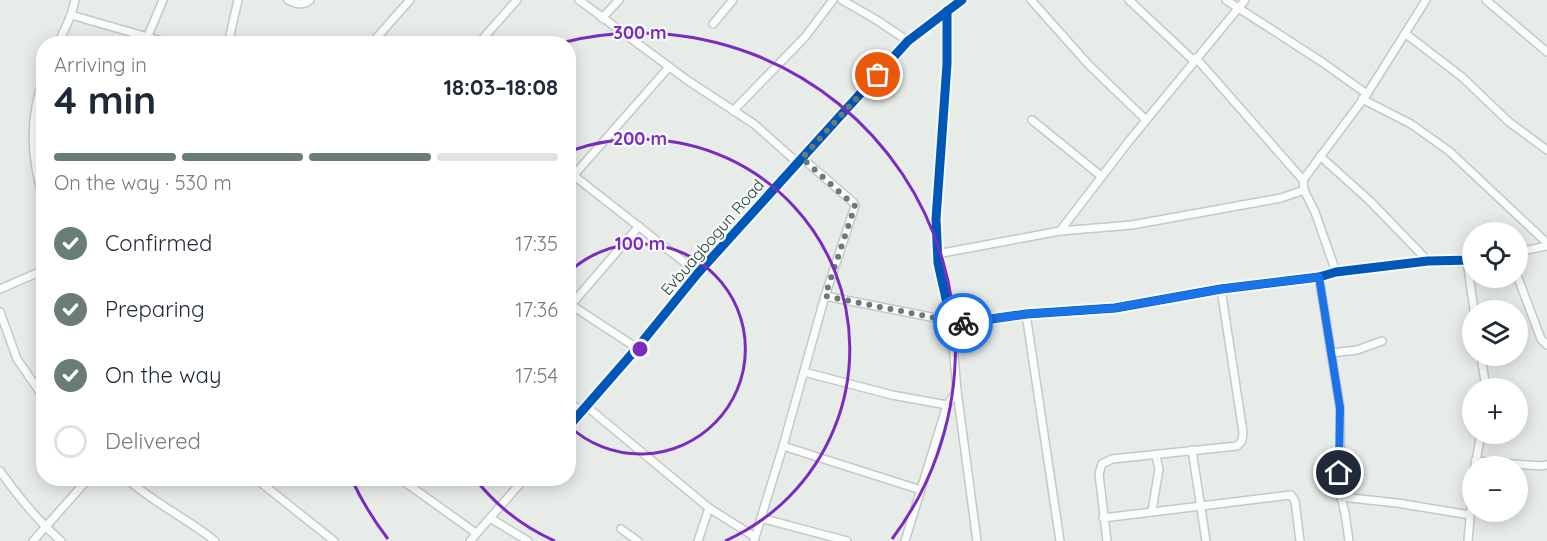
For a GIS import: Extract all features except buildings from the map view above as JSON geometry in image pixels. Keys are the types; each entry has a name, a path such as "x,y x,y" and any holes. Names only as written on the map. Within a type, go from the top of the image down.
{"street":[{"path":"62,36 75,0"},
{"path":"148,36 163,0"},
{"path":"230,36 238,0"},
{"path":"288,0 298,4 310,0"},
{"path":"378,36 410,0"},
{"path":"485,36 517,0"},
{"path":"576,406 584,409 709,508 754,539 825,296 855,206 754,124 669,67 579,0"},
{"path":"602,18 619,0"},
{"path":"713,24 733,0"},
{"path":"734,111 805,37 833,0"},
{"name":"Evbuagbogun Road","path":"576,418 638,348 698,273 908,41 962,0"},
{"path":"1031,0 1088,64 1146,120"},
{"path":"1129,0 1195,60 1303,180 1304,190 1315,212 1336,272"},
{"path":"1226,0 1322,62 1364,97 1411,124 1449,151 1547,244"},
{"path":"1060,231 1101,176 1245,0"},
{"path":"1303,180 1364,97 1426,0"},
{"path":"1486,0 1547,52"},
{"path":"845,1 908,41"},
{"path":"947,11 947,64 936,219 937,254 951,321 957,391 977,541"},
{"path":"71,15 140,36"},
{"path":"1406,34 1461,77 1509,122 1547,150"},
{"path":"576,168 669,67"},
{"path":"36,106 33,117 36,172"},
{"path":"1032,120 1101,176"},
{"path":"1320,156 1370,201 1428,261"},
{"path":"576,177 698,273"},
{"path":"937,254 1060,231 1132,225 1281,198 1304,190"},
{"path":"576,297 639,226"},
{"path":"1528,249 1547,244"},
{"path":"825,296 951,321 956,324 1026,314 1115,308 1221,289 1319,277 1336,272 1428,261 1462,260"},
{"path":"0,289 36,273"},
{"path":"1319,277 1340,408 1341,497 1349,541"},
{"path":"1522,288 1541,339 1547,345"},
{"path":"1099,541 1107,539 1099,474 1102,464 1112,459 1237,446 1242,441 1243,432 1237,387 1221,289"},
{"path":"576,308 638,348"},
{"path":"0,312 17,359 36,386"},
{"path":"1026,314 1060,541"},
{"path":"1331,353 1358,350 1382,341"},
{"path":"804,372 892,395 947,405"},
{"path":"905,541 947,405 957,391"},
{"path":"783,446 921,490"},
{"path":"1192,450 1206,541"},
{"path":"1152,512 1159,469 1156,456"},
{"path":"1528,466 1547,465"},
{"path":"0,471 22,503 45,528 61,541"},
{"path":"33,541 82,486"},
{"path":"136,486 156,503 199,528 215,541"},
{"path":"265,486 334,541"},
{"path":"410,486 476,533"},
{"path":"470,541 518,486"},
{"path":"1103,518 1291,495 1295,501 1300,541"},
{"path":"1341,497 1397,503 1462,515"},
{"path":"698,541 709,508"},
{"path":"490,518 528,541"},
{"path":"761,518 847,541"},
{"path":"1468,541 1470,522"},
{"path":"621,529 638,541"}],"cycle path":[{"path":"576,418 698,273 908,41 962,0"},
{"path":"947,11 947,64 936,219 938,263 951,321 956,324 1026,314 1115,308 1221,289 1319,277 1336,272 1428,261 1462,260"}],"way so far":[{"path":"878,75 802,158 855,206 825,296 951,321 956,324 963,323"}],"route":[{"path":"963,323 1026,314 1115,308 1221,289 1319,277 1340,408 1339,473"}]}
